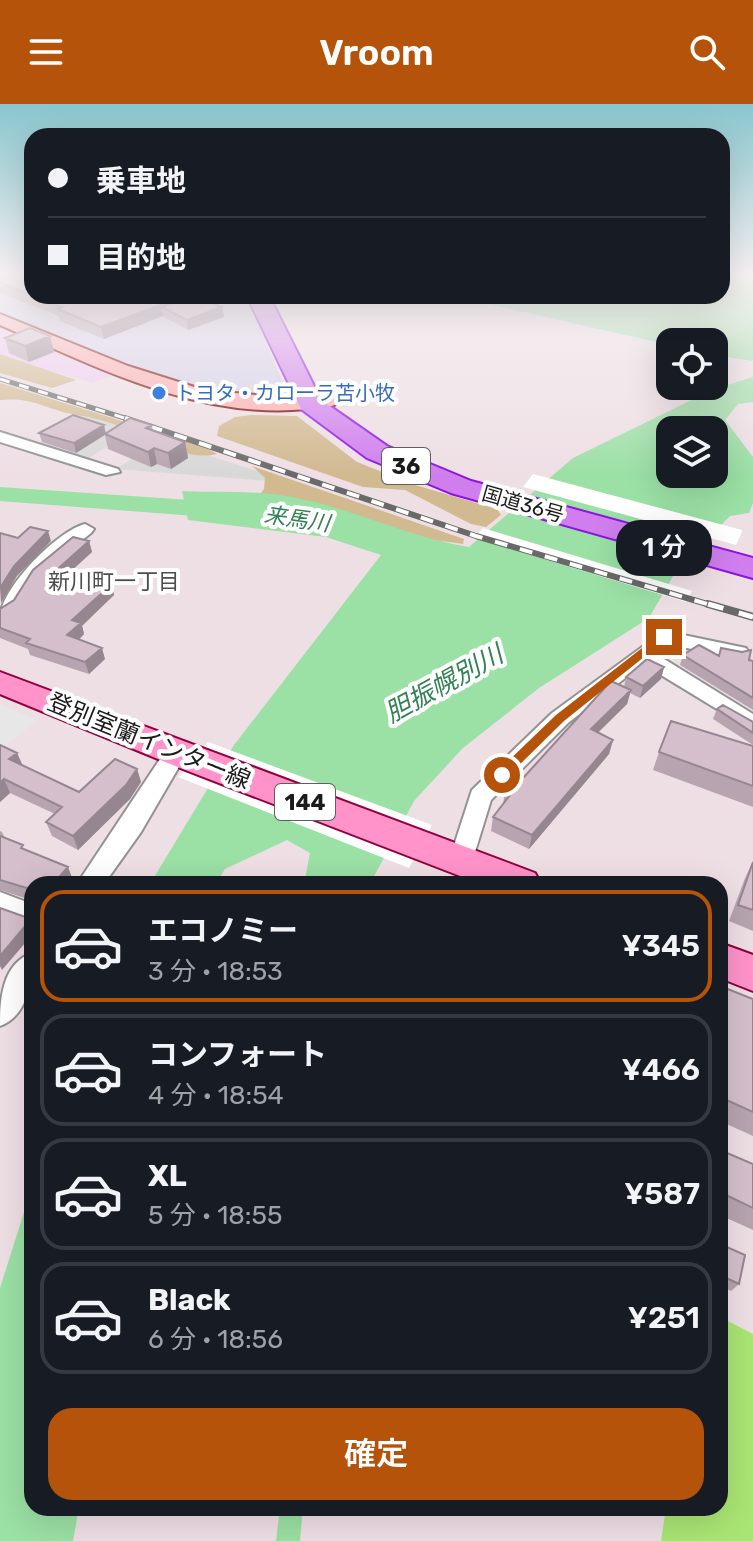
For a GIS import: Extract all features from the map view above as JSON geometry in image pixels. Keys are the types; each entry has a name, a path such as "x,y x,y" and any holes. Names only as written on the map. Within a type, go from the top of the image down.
{"highway":[{"name":"36","path":"286,341 320,402"},
{"name":"国道36号","path":"320,402 354,438 402,465 745,541"},
{"name":"国道36号","path":"521,493 711,557 753,568"}],"main road":[{"path":"55,341 192,396 245,404 320,402"},
{"name":"登別室蘭インター線","path":"0,682 181,755 501,876"},
{"path":"728,963 753,973"}],"street":[{"path":"0,437 112,472"},
{"path":"0,612 10,605 27,576 85,529"},
{"path":"461,861 480,796 560,718 664,637 739,653"},
{"path":"642,654 753,724"},
{"path":"96,876 181,755"},
{"path":"0,902 24,912"},
{"path":"0,1013 24,977"}],"shaded area":[{"path":"0,341 33,341 114,375 93,383 0,357"},
{"path":"71,341 265,341 287,392 273,398 181,386"},
{"path":"0,354 76,380 52,388 0,373"},
{"path":"0,383 203,446 217,454 204,456 176,451 105,421 27,401 0,400"},
{"path":"297,416 357,462 415,485 497,509 501,515 486,527 471,524 405,490 363,487 217,436 219,426 235,417"},
{"path":"80,417 134,430 84,461 36,445"},
{"path":"162,440 269,475 268,481 116,469"},
{"path":"252,466 464,539 463,544 405,536 342,510 316,512 258,497 264,489 265,478"},
{"path":"0,704 37,720 0,751"},
{"path":"728,1321 753,1334 753,1541 661,1541 665,1516 728,1516"}],"water":[{"path":"728,341 753,341 753,361 728,357"},
{"path":"753,377 753,402 738,404 728,416 659,416 692,400 728,400 728,385"},
{"name":"胆振幌別川","path":"656,417 656,488 728,488 728,424 753,457 753,503 749,513 730,516 676,571 649,618 539,688 463,748 414,801 374,876 306,876 310,853 287,840 225,869 221,876 155,876 234,745 381,555 326,537 188,520 182,491 286,496 469,547 573,458"},
{"path":"24,1212 24,1516 78,1516 73,1541 0,1541 0,1288"},
{"path":"279,1516 302,1516 300,1541 276,1541"}],"pier":[{"path":"533,474 742,532 736,545 523,487"},
{"path":"483,528 692,591 686,602 474,538"},
{"path":"208,742 432,825 409,868 178,777"}],"building":[{"path":"13,341 37,341 25,346"},
{"path":"73,415 104,425 74,443 39,433"},
{"path":"130,418 152,425 146,428 185,442 168,453 154,448 148,452 105,434"},
{"path":"30,527 48,531 14,566 0,588 0,533 18,538"},
{"path":"73,537 89,541 52,574 86,585 93,578 112,584 72,620 81,623 67,635 102,648 85,662 26,643 30,639 0,628 0,609 14,600 33,570"},
{"path":"699,645 719,656 721,648 742,652 751,650 749,660 753,661 753,698 683,655"},
{"path":"647,659 664,667 643,686 626,677"},
{"path":"611,681 631,690 591,729 613,740 532,835 493,817 510,795 505,792 519,775 524,777"},
{"path":"723,705 753,722 753,733 717,709"},
{"path":"671,721 753,746 753,786 659,752"},
{"path":"0,745 17,753 9,759 79,792 115,759 137,769 126,785 73,836 46,822 62,807 4,779 0,783"},
{"path":"0,836 68,867 60,876 24,876 24,887 0,880"},
{"path":"753,862 753,910 738,905"},
{"path":"0,908 24,917 24,927 0,956"},
{"path":"728,989 753,999 753,1112 728,1101"},
{"path":"728,1153 753,1164 753,1208 728,1196"},
{"path":"728,1248 745,1255 739,1284 728,1279"}],"waterway":[{"name":"来馬川","path":"0,494 234,511"}],"railway":[{"path":"0,379 130,420"},
{"path":"125,418 130,420"},
{"path":"130,420 476,536 714,606"},
{"path":"708,604 753,617"}],"place":[{"name":"トヨタ・カローラ苫小牧","path":"159,393"}],"district":[{"name":"新川町一丁目","path":"114,581"}],"route":[{"path":"502,775 560,718 664,637"}]}
